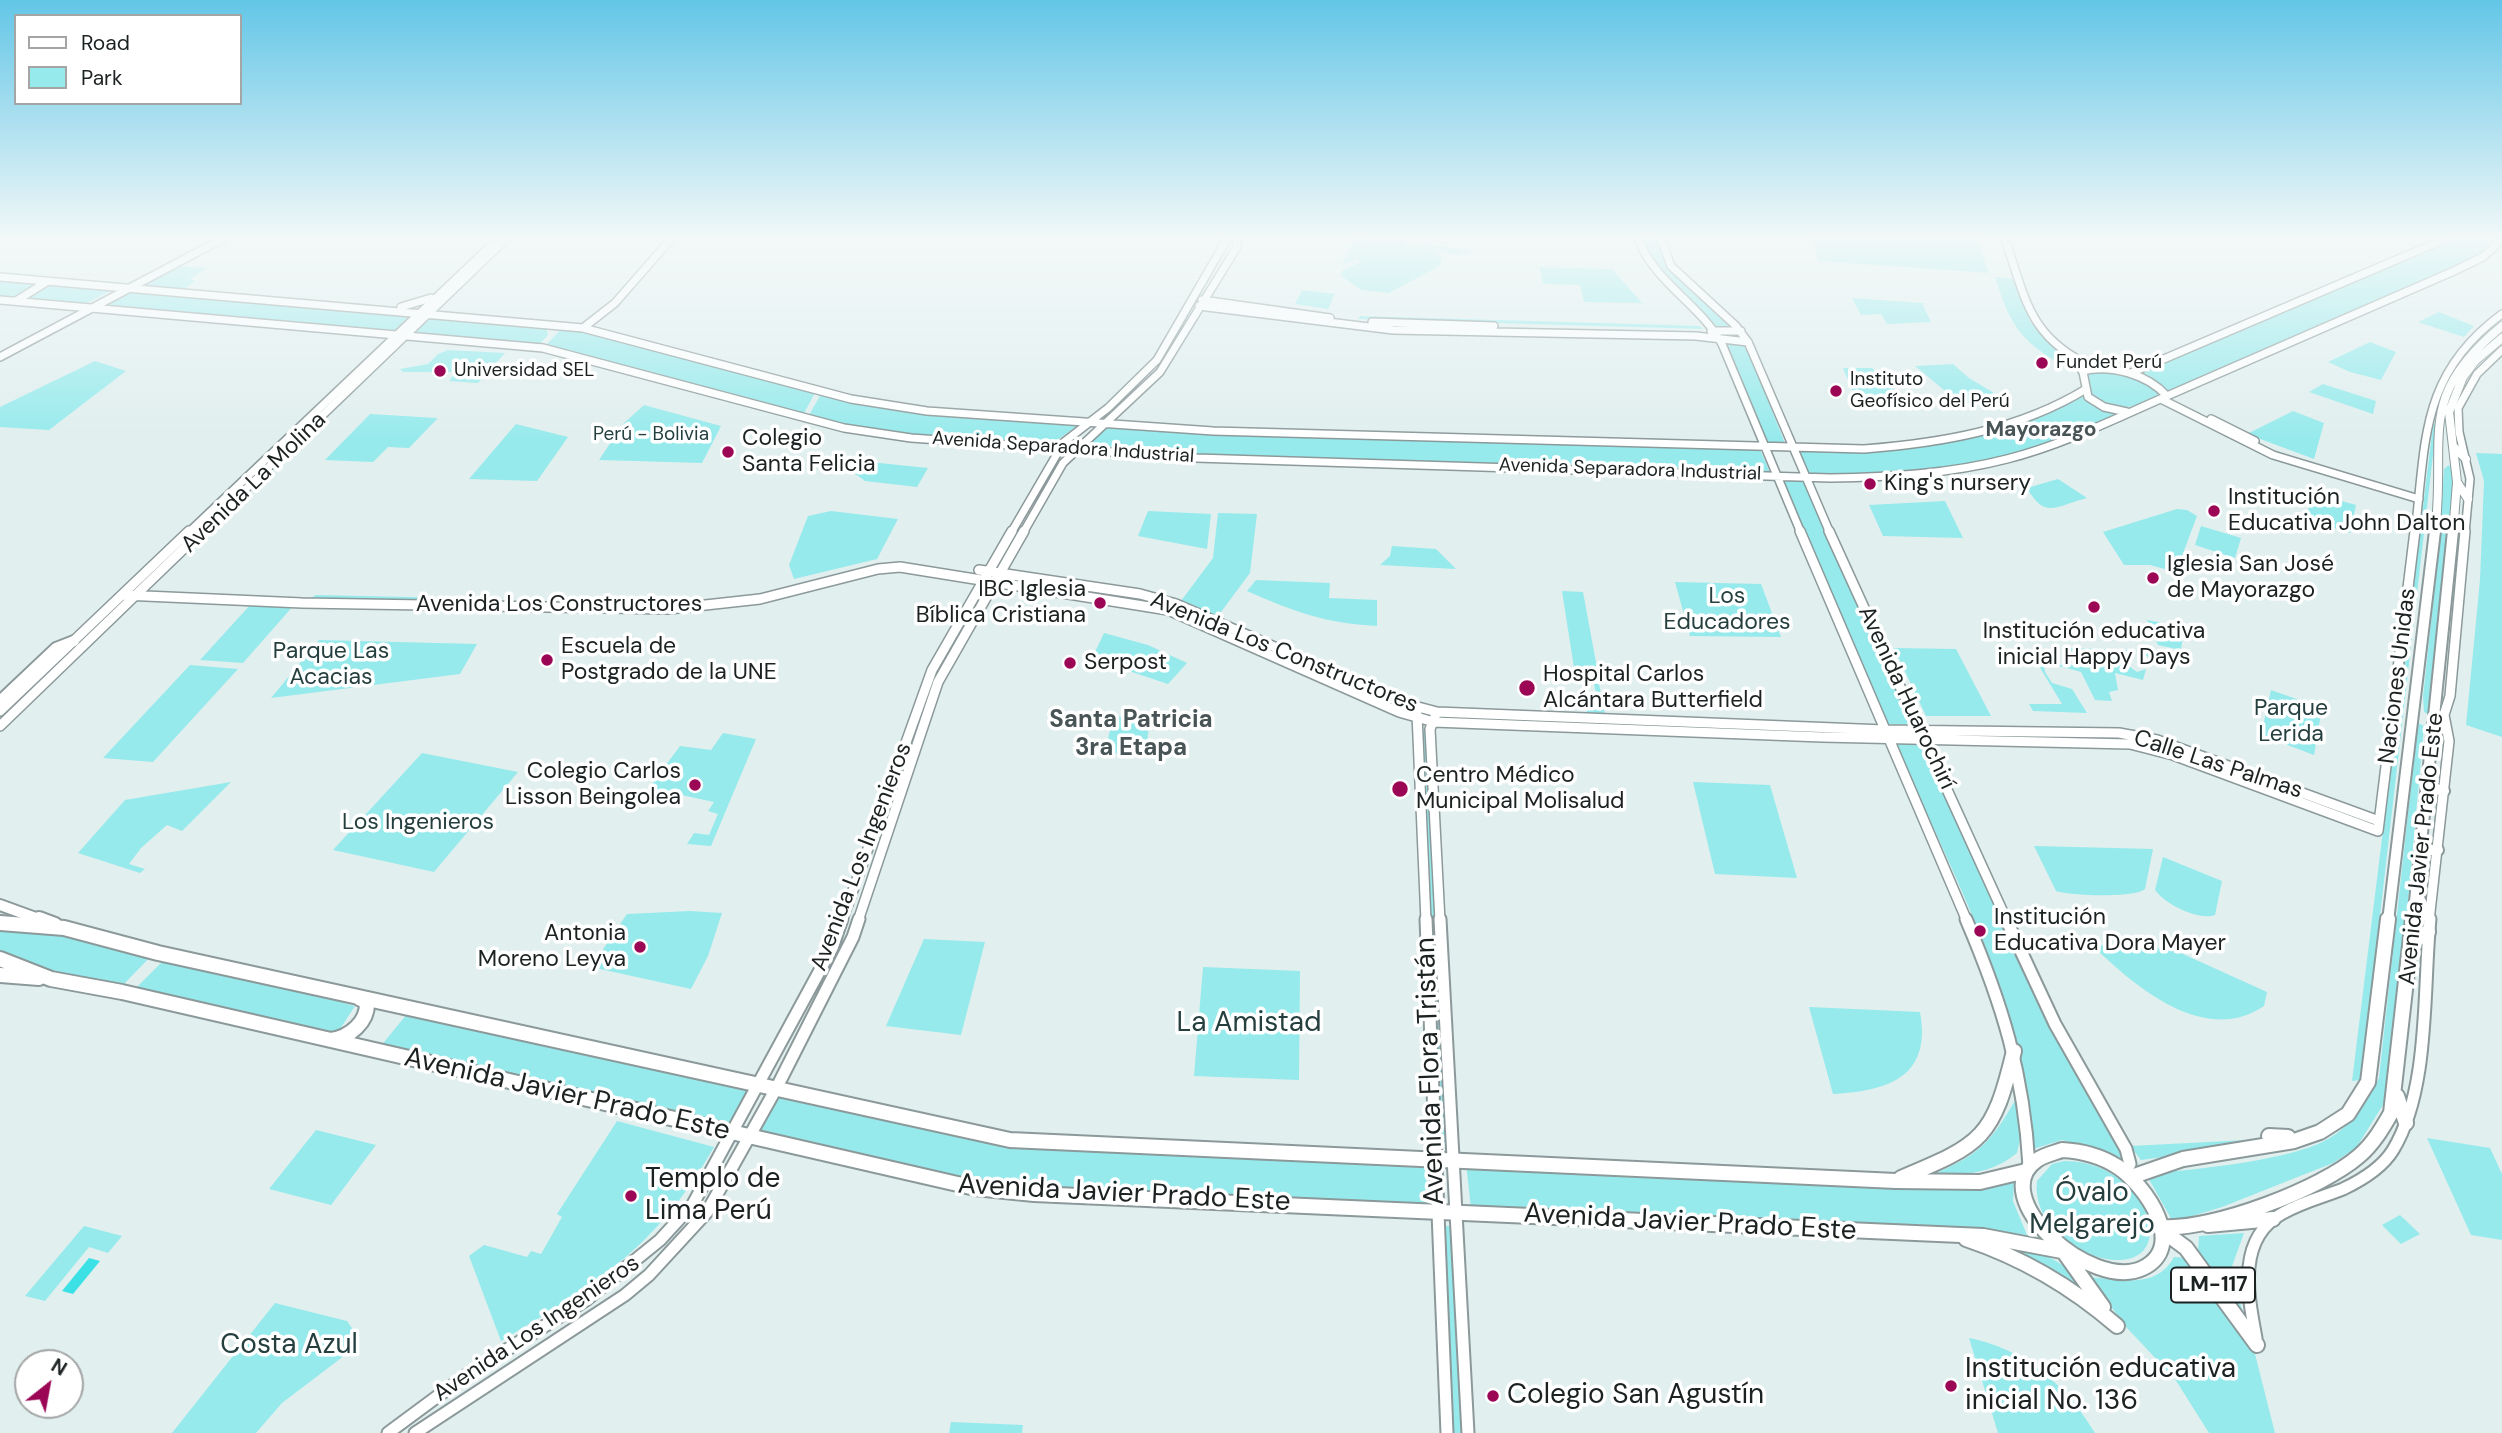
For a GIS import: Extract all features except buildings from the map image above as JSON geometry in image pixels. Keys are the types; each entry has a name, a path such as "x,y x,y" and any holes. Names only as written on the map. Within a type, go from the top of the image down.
{"main road":[{"name":"Avenida Separadora Industrial","path":"72,306 398,333 555,350 877,434 1045,447 1058,453 1075,450 1196,458 1804,476 1888,476 1990,463 2034,451 2165,397"},
{"path":"0,354 98,306"},
{"name":"Avenida Separadora Industrial","path":"349,306 583,328 869,402 927,411 1130,426 1791,449 1891,447 1954,438 2027,417 2086,389"},
{"path":"375,308 393,306"},
{"name":"Avenida La Molina","path":"0,726 172,561 427,306"},
{"name":"Avenida La Molina","path":"74,641 382,353 438,306"},
{"path":"449,306 469,317"},
{"path":"583,328 613,306"},
{"name":"Avenida Los Ingenieros","path":"388,1433 489,1362 607,1287 641,1260 693,1204 761,1083 836,940 927,681 984,573 1066,439 1108,408 1157,360 1189,306"},
{"name":"Avenida Los Ingenieros","path":"415,1433 603,1310 649,1275 707,1212 751,1136 853,937 938,682 1063,463 1160,372 1201,306"},
{"path":"1223,306 1392,330 1696,336 1741,331"},
{"path":"1227,306 1354,321 1717,334 1748,342"},
{"name":"Avenida Huarochirí","path":"1688,306 1717,334 1723,347 1756,432 1777,475 1993,982 2014,1051 2026,1111 2028,1169"},
{"name":"Avenida Huarochirí","path":"1714,306 1741,331 1748,342 1791,449 2036,987 2126,1149 2130,1164 2128,1174"},
{"path":"2028,306 2032,318 2052,341 2078,359 2101,369 2150,380 2165,397 2374,306"},
{"path":"2124,373 2169,358 2290,306"},
{"path":"0,354 85,307"},
{"name":"Naciones Unidas","path":"2378,826 2430,412 2440,381 2468,341 2502,314"},
{"name":"Avenida Javier Prado Este","path":"2128,1174 2155,1166 2308,1138 2346,1116 2368,1082 2440,491 2438,421 2447,387 2464,359 2502,326"},
{"path":"369,331 379,336 382,353"},
{"path":"1696,336 1715,341 1723,347"},
{"name":"Avenida Javier Prado Este","path":"2163,1229 2202,1224 2278,1198 2350,1165 2368,1151 2383,1132 2396,1092 2454,530 2457,482 2449,412 2456,390 2475,361 2502,338"},
{"path":"2202,1224 2225,1225 2273,1219 2347,1188 2381,1167 2395,1148 2406,1123 2416,1068 2449,741 2444,715 2450,696 2470,479 2459,432 2458,408 2477,374 2502,349"},
{"path":"2078,359 2088,397 2097,404 2129,412"},
{"path":"2082,371 2101,369"},
{"path":"1108,408 1117,411 1122,421 1130,426"},
{"path":"1738,446 1752,440 1756,432"},
{"path":"2453,446 2466,459"},
{"path":"2438,451 2456,464"},
{"path":"2457,482 2468,499"},
{"path":"2454,530 2463,547"},
{"path":"160,561 164,564 172,561"},
{"name":"Avenida Los Constructores","path":"122,595 669,609 760,599 890,567 984,573 1168,610 1417,713 1435,717 1886,734"},
{"path":"133,586 145,587"},
{"path":"1,707 57,648 74,641"},
{"path":"1,707 15,704 16,710"},
{"name":"Avenida Flora Tristán","path":"1417,713 1447,1433"},
{"name":"Avenida Flora Tristán","path":"1435,717 1430,729 1468,1433"},
{"name":"Calle Las Palmas","path":"1886,734 2111,742 2146,746 2378,826"},
{"path":"2429,787 2444,791"},
{"path":"2423,850 2438,850"},
{"path":"2418,897 2430,918"},
{"path":"0,905 12,907 64,928"},
{"name":"Avenida Javier Prado Este","path":"0,923 64,928 158,953 761,1083 970,1133 1010,1140 1895,1181 1980,1181 2028,1169"},
{"path":"2412,942 2428,932"},
{"name":"Avenida Javier Prado Este","path":"0,959 51,979 122,992 321,1040 734,1132 942,1183 997,1191 1997,1237 2063,1252"},
{"path":"0,975 51,979"},
{"path":"321,1040 338,1040 345,1036 367,1013 367,1002 348,994"},
{"path":"1895,1181 1967,1148 1986,1129 1999,1109 2014,1051"},
{"path":"2396,1092 2406,1123"},
{"path":"2269,1136 2308,1138"},
{"name":"LM-117","path":"1934,1235 1963,1238 2038,1267 2073,1290 2117,1326 2063,1252 2043,1232 2029,1212 2024,1197 2028,1169 2037,1158 2062,1150 2093,1155 2128,1174 2151,1199 2163,1229 2186,1248 2257,1345"},
{"path":"2257,1345 2247,1290 2248,1266 2262,1233 2273,1219"},
{"name":"LM-117","path":"2063,1252 2100,1269 2134,1271 2157,1257 2163,1229"}],"street":[{"path":"2165,397 2273,455 2419,496"}],"green space":[{"path":"323,306 416,313 397,332 104,307"},
{"path":"1307,306 1329,306 1328,309"},
{"path":"1693,306 1711,306 1744,340 1786,446 1764,442 1719,329"},
{"path":"1856,306 1923,306 1931,322 1887,324 1881,314 1861,315"},
{"path":"2006,306 2025,306 2030,321 2042,335 2077,364 2067,368 2039,350 2020,332"},
{"path":"2294,306 2367,306 2168,392 2154,380 2135,374"},
{"path":"2439,312 2474,326 2464,337 2418,322"},
{"path":"434,315 546,326 548,335 538,346 415,333"},
{"path":"1360,316 1700,326 1703,329 1358,319"},
{"path":"562,328 594,333 816,391 803,415 548,346"},
{"path":"2370,342 2396,352 2381,380 2350,372 2328,362"},
{"path":"448,350 505,353 478,383 449,381 456,372 403,372 400,369 428,364 438,354"},
{"path":"95,361 126,371 49,430 0,427 0,407"},
{"path":"1953,364 1969,378 1994,393 1962,405 1915,366"},
{"path":"1843,368 1872,368 1897,392 1856,399"},
{"path":"2095,370 2147,381 2161,395 2126,407 2109,406 2092,396 2085,372"},
{"path":"2323,384 2376,401 2373,414 2309,392"},
{"path":"822,392 898,410 1080,424 1050,445 889,433 808,417"},
{"path":"2080,395 2102,409 2121,413 2072,435 2021,453 1969,465 1916,471 1808,474 1798,451 1834,452 1952,441"},
{"name":"Perú - Bolivia","path":"644,405 721,426 702,463 599,460 623,424"},
{"path":"2293,411 2324,423 2314,459 2247,434"},
{"path":"370,414 437,419 409,448 388,447 373,462 325,460"},
{"path":"2437,420 2365,1046 2360,1080 2352,1081 2433,426"},
{"path":"516,424 568,437 537,481 469,479"},
{"path":"1107,428 1759,448 1770,472 1228,456 1082,447"},
{"path":"2476,453 2502,454 2502,737 2466,725 2480,580 2484,481"},
{"path":"860,461 928,468 917,487 865,481 854,473"},
{"path":"2449,465 2454,472 2430,715 2424,712 2423,697 2439,549 2444,469"},
{"path":"1782,478 1803,478 1915,725 1887,724"},
{"path":"2058,479 2087,498 2059,507 2046,507 2033,498 2027,488"},
{"path":"2312,493 2356,505 2350,533 2306,519"},
{"path":"1945,501 1963,538 1883,536 1869,505"},
{"path":"2177,509 2187,510 2197,516 2176,572 2150,565 2124,565 2103,532"},
{"path":"831,511 898,519 877,559 794,579 789,565 808,516"},
{"path":"1148,511 1211,514 1207,549 1138,536"},
{"path":"1218,513 1257,514 1250,573 1218,616 1181,601 1213,558"},
{"path":"2201,526 2241,538 2235,558 2195,545"},
{"path":"1392,546 1436,549 1456,569 1380,565 1390,556"},
{"path":"1256,580 1330,583 1329,598 1377,600 1377,626 1325,619 1280,605 1247,591"},
{"name":"Los Educadores","path":"1675,582 1761,584 1781,637 1690,636"},
{"path":"1562,591 1583,592 1598,673 1590,673 1589,668 1574,668"},
{"path":"316,595 499,599 502,601 311,598"},
{"path":"252,603 294,605 243,663 200,660"},
{"path":"2147,620 2184,627 2181,650 2158,645"},
{"path":"1104,633 1148,645 1187,663 1168,684 1123,669 1087,669"},
{"name":"Parque Las Acacias","path":"319,640 477,644 460,674 271,698"},
{"path":"1894,648 1956,649 1991,716 1926,716"},
{"path":"2067,648 2135,650 2111,653 2137,672 2146,669 2143,680 2115,673 2118,690 2109,692 2112,701 2095,700 2081,672 2056,665 2076,665"},
{"path":"2139,650 2154,651 2144,668 2148,657"},
{"path":"2033,656 2040,656 2044,661 2045,672 2052,683 2072,689 2087,713 2033,711 2029,704 2062,704"},
{"path":"190,665 238,669 153,762 103,758"},
{"path":"1594,684 1599,684 1605,715 1587,714 1585,703 1570,702 1569,696 1597,697"},
{"name":"Parque Lerida","path":"2271,690 2322,708 2314,755 2261,735"},
{"path":"1113,716 1149,728 1145,755 1105,753"},
{"path":"2418,723 2424,726 2400,990 2383,1105 2356,1148 2333,1163 2222,1207 2173,1222 2146,1174 2256,1161 2318,1144 2347,1125 2368,1098 2379,1078"},
{"path":"1420,729 1429,730 1452,1143 1442,1142"},
{"path":"723,733 756,739 711,846 687,844 694,833 709,835 718,814 708,811 714,802 649,788 680,746 711,750"},
{"path":"1895,742 1921,744 2057,1032 2120,1148 2123,1159 2062,1140 2033,1149 2027,1095 2001,991 1962,891"},
{"name":"Los Ingenieros","path":"422,753 518,772 434,872 333,850"},
{"path":"231,782 182,831 167,825 141,848 129,864 145,869 140,873 78,853 125,800"},
{"path":"1693,782 1770,785 1797,878 1715,874"},
{"path":"2034,846 2153,849 2145,889 2129,894 2102,895 2056,891"},
{"path":"2163,857 2222,881 2215,915 2200,916 2174,906 2155,890"},
{"path":"690,911 722,913 708,956 691,989 591,967 627,914"},
{"path":"0,927 64,932 152,955 122,986 44,971 0,954"},
{"path":"924,939 985,942 961,1035 886,1026"},
{"path":"2092,945 2172,949 2267,992 2264,1006 2241,1017 2218,1019 2194,1015 2149,993"},
{"path":"163,961 340,998 344,1003 355,1006 338,1032 325,1030 315,1033 136,988"},
{"name":"La Amistad","path":"1203,967 1300,971 1299,1080 1194,1076"},
{"path":"1809,1007 1920,1012 1922,1034 1919,1052 1912,1066 1888,1084 1833,1094"},
{"path":"407,1014 753,1090 733,1126 380,1047"},
{"path":"779,1096 946,1133 1425,1162 1428,1203 1038,1188 951,1179 759,1134"},
{"path":"2017,1097 2021,1135 2017,1153 1998,1165 1979,1172 1936,1173 1964,1159 1984,1144 2001,1124"},
{"path":"617,1121 714,1147 670,1212 622,1260 596,1281 501,1341 469,1256 484,1245 527,1257 531,1251 541,1254 562,1217 557,1214"},
{"path":"316,1130 376,1145 331,1205 269,1189"},
{"path":"2427,1138 2490,1148 2502,1174 2502,1240 2471,1235"},
{"path":"2248,1140 2252,1145 2141,1160 2130,1146"},
{"name":"Óvalo Melgarejo","path":"2064,1161 2103,1169 2128,1186 2141,1202 2148,1219 2150,1228 2146,1247 2132,1258 2113,1260 2092,1255 2070,1243 2052,1227 2040,1205 2037,1181 2052,1164"},
{"path":"1466,1164 1983,1189 2014,1181 2013,1201 2027,1235 1975,1229 1471,1208"},
{"path":"2400,1215 2420,1234 2401,1244 2382,1225"},
{"path":"84,1226 122,1236 108,1253 89,1247 45,1301 25,1296"},
{"path":"1442,1226 1451,1226 1462,1433 1454,1433"},
{"path":"2244,1233 2230,1272 2244,1315 2198,1253 2199,1236"},
{"path":"1999,1245 2035,1252 2056,1261 2074,1276 2081,1287"},
{"path":"2174,1257 2189,1258 2255,1354 2275,1433 2209,1433 2175,1379 2127,1328 2089,1277 2125,1280 2148,1278 2158,1274"},
{"name":"Costa Azul","path":"275,1303 347,1321 354,1331 357,1346 282,1403 256,1433 172,1433"},
{"path":"1969,1338 2008,1351 2042,1372 2071,1399 2095,1433 1998,1433"},
{"path":"951,1422 1023,1425 1022,1433 949,1433"}],"shaded area":[{"path":"89,1258 100,1261 73,1294 62,1291"}],"place":[{"name":"Fundet Perú","path":"2042,363"},
{"name":"Universidad SEL","path":"440,371"},
{"name":"Instituto Geofísico del Perú","path":"1836,391"},
{"name":"Colegio Santa Felicia","path":"728,452"},
{"name":"King's nursery","path":"1870,484"},
{"name":"Institución Educativa John Dalton","path":"2214,511"},
{"name":"Iglesia San José de Mayorazgo","path":"2153,578"},
{"name":"IBC Iglesia Bíblica Cristiana","path":"1100,603"},
{"name":"Institución educativa inicial Happy Days","path":"2094,607"},
{"name":"Escuela de Postgrado de la UNE","path":"547,660"},
{"name":"Serpost","path":"1070,663"},
{"name":"Hospital Carlos Alcántara Butterfield","path":"1527,688"},
{"name":"Colegio Carlos Lisson Beingolea","path":"695,785"},
{"name":"Centro Médico Municipal Molisalud","path":"1400,789"},
{"name":"Institución Educativa Dora Mayer","path":"1980,931"},
{"name":"Antonia Moreno Leyva","path":"640,947"},
{"name":"Templo de Lima Perú","path":"631,1196"},
{"name":"Institución educativa inicial No. 136","path":"1951,1386"},
{"name":"Colegio San Agustín","path":"1493,1396"}],"district":[{"name":"Mayorazgo","path":"2041,430"},
{"name":"Santa Patricia 3ra Etapa","path":"1131,735"}]}
